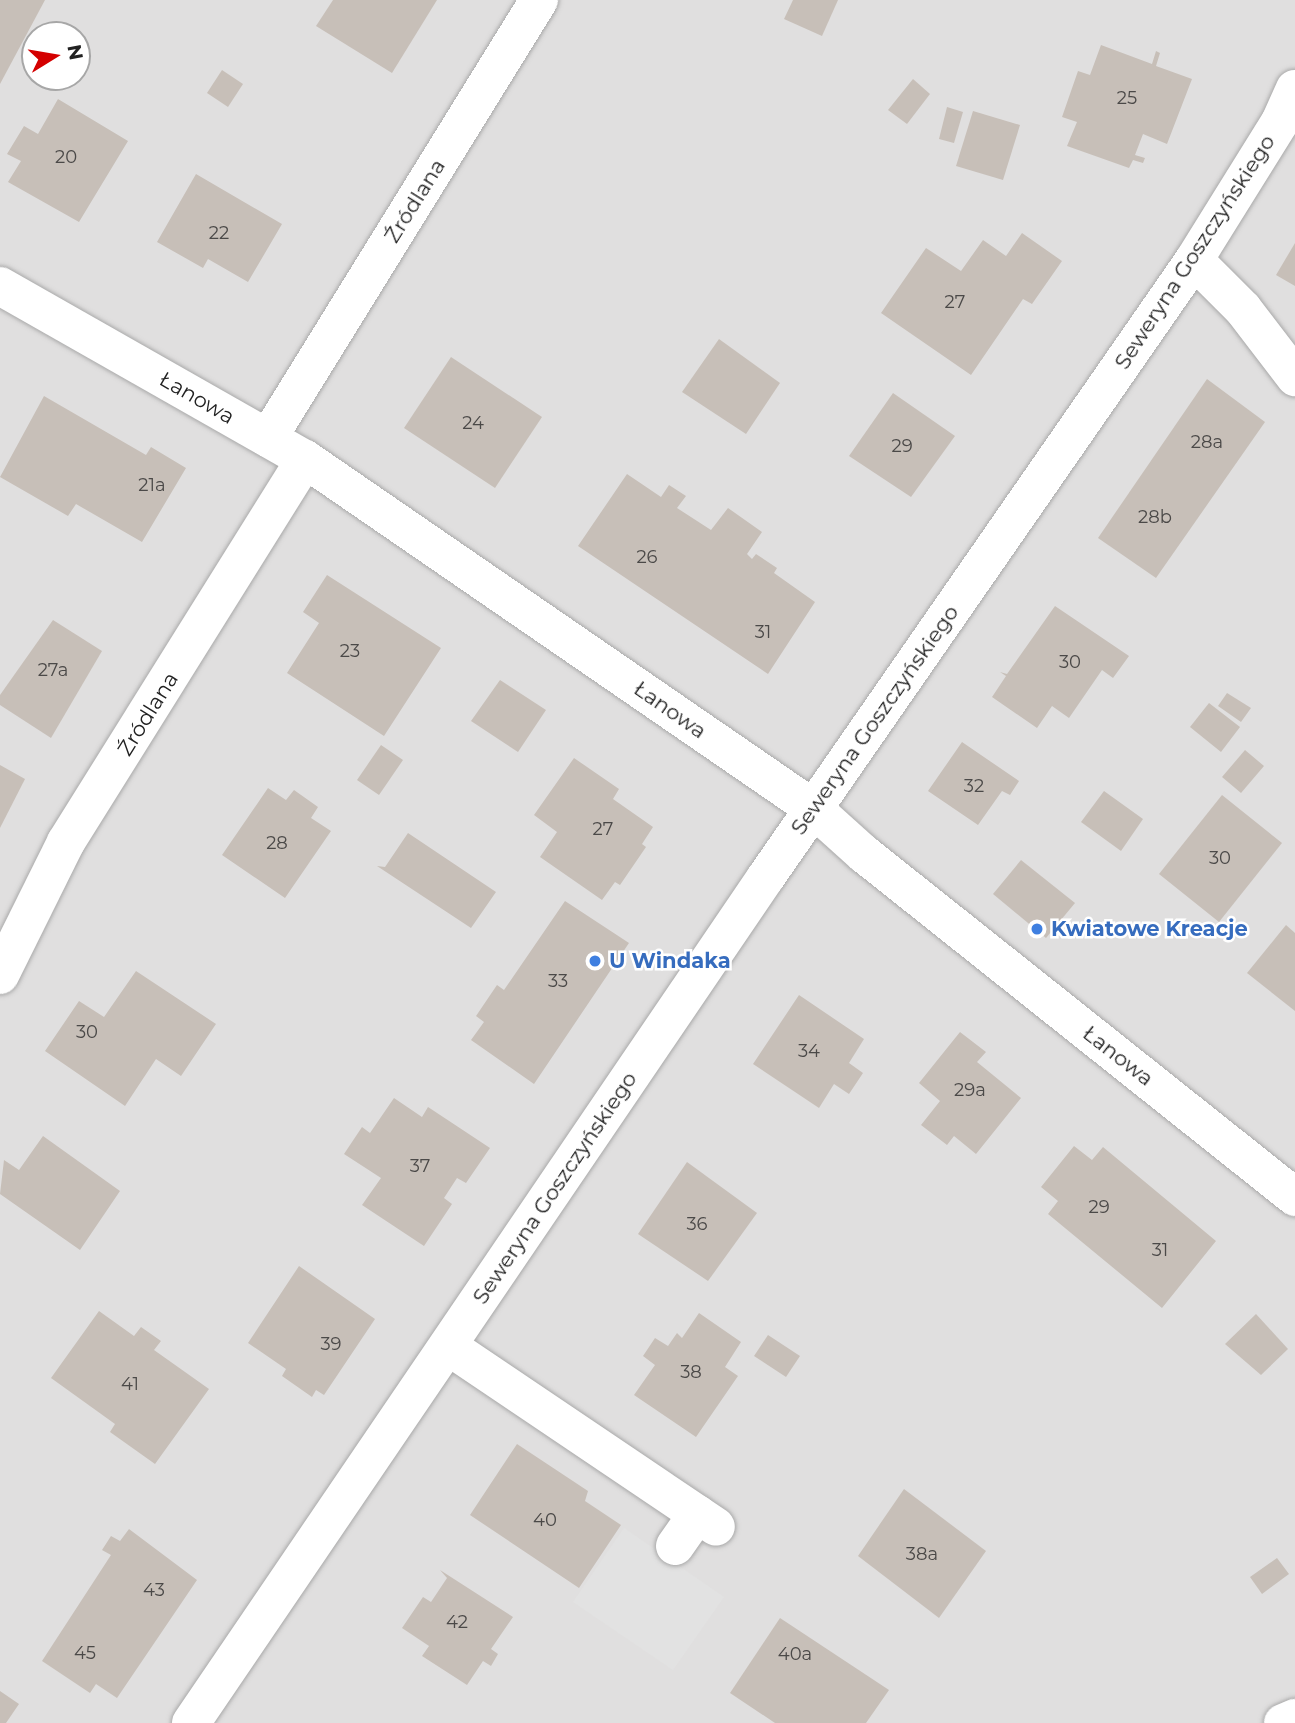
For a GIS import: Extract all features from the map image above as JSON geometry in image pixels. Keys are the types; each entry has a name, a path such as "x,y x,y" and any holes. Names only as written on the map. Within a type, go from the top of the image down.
{"street":[{"name":"Źródlana","path":"268,438 539,0"},
{"name":"Seweryna Goszczyńskiego","path":"191,1723 814,809 1194,260 1280,122 1295,89"},
{"path":"1194,260 1243,309 1295,377"},
{"name":"Łanowa","path":"0,286 305,459 814,809 864,854 1295,1198"},
{"name":"Źródlana","path":"0,975 66,842 305,459"},
{"path":"448,1346 707,1521 675,1546"},
{"path":"1283,1723 1295,1718"}],"shaded area":[{"path":"0,0 1295,0 1295,1723 0,1723"},
{"path":"624,1528 724,1597 673,1670 573,1602"}],"building":[{"path":"0,0 45,0 34,21 21,21 21,45 0,84"},
{"path":"333,0 437,0 392,73 316,26"},
{"path":"793,0 838,0 822,36 784,19"},
{"path":"1101,45 1152,64 1156,51 1160,53 1156,66 1192,79 1167,144 1143,134 1135,155 1145,158 1143,163 1133,160 1129,168 1067,146 1077,122 1062,117 1078,71 1090,75"},
{"path":"222,70 243,84 228,107 207,93"},
{"path":"913,79 930,94 907,124 888,110"},
{"path":"58,99 128,141 79,222 8,182 21,161 7,154 24,126 38,134"},
{"path":"947,107 963,112 954,143 939,139"},
{"path":"973,111 1020,125 1003,180 956,166"},
{"path":"196,174 282,224 248,282 208,259 203,268 157,242"},
{"path":"1022,233 1062,261 1032,304 1023,299 971,375 881,313 926,248 961,271 983,240 1006,256"},
{"path":"1295,243 1295,286 1276,275"},
{"path":"719,339 780,383 746,434 682,392"},
{"path":"451,357 542,417 495,488 404,428"},
{"path":"1207,379 1265,422 1156,578 1098,538"},
{"path":"893,393 955,436 911,497 849,456"},
{"path":"44,396 146,455 151,447 186,468 142,542 76,504 68,516 0,477"},
{"path":"627,474 661,497 669,485 686,496 677,508 711,530 728,508 762,532 747,554 752,559 756,554 777,568 774,573 815,602 768,674 578,546"},
{"path":"327,575 441,648 384,736 287,673 319,623 303,612"},
{"path":"1055,606 1129,656 1113,678 1102,670 1069,718 1052,706 1037,728 992,697 1006,676 1000,672 1007,674"},
{"path":"53,620 102,651 51,738 0,705 0,695"},
{"path":"500,680 546,710 518,752 471,721"},
{"path":"1227,693 1251,708 1241,722 1218,706"},
{"path":"1209,703 1240,727 1221,752 1190,727"},
{"path":"962,742 1019,781 1010,795 1002,791 978,825 928,791"},
{"path":"381,745 403,760 379,795 357,780"},
{"path":"1245,750 1264,766 1241,793 1222,777"},
{"path":"574,758 619,789 613,799 653,827 642,844 646,847 620,885 615,882 602,900 540,857 557,832 534,815"},
{"path":"0,765 25,779 0,828"},
{"path":"268,788 286,800 294,790 318,807 311,818 331,831 285,898 222,855"},
{"path":"1104,791 1143,819 1121,851 1081,822"},
{"path":"1222,795 1282,843 1219,922 1159,874"},
{"path":"408,833 496,892 471,928 377,866 385,867"},
{"path":"1021,860 1075,903 1046,938 993,894"},
{"path":"565,901 629,943 534,1084 471,1040 484,1022 476,1016 497,985 504,990"},
{"path":"1286,925 1295,933 1295,1011 1247,973"},
{"path":"136,971 216,1024 181,1076 156,1059 125,1106 45,1051 79,1001 104,1017"},
{"path":"799,995 864,1039 849,1063 863,1073 849,1094 834,1084 819,1108 753,1064"},
{"path":"960,1032 986,1052 977,1062 1021,1098 976,1154 954,1136 947,1145 921,1125 940,1101 919,1083"},
{"path":"394,1098 422,1117 428,1107 490,1148 466,1183 457,1178 444,1198 452,1204 424,1246 362,1205 381,1178 344,1154 362,1127 370,1133"},
{"path":"43,1136 120,1191 80,1250 0,1194 4,1160 19,1170"},
{"path":"1074,1146 1092,1160 1103,1147 1216,1241 1162,1308 1048,1214 1058,1201 1041,1187"},
{"path":"687,1162 757,1213 708,1281 638,1234"},
{"path":"299,1266 375,1319 324,1395 316,1390 312,1397 282,1376 286,1369 248,1343"},
{"path":"99,1311 134,1336 141,1327 161,1341 154,1350 209,1389 155,1464 110,1432 115,1424 51,1378"},
{"path":"699,1313 741,1342 725,1367 738,1376 696,1437 634,1395 655,1365 643,1356 655,1338 668,1346 677,1333 682,1338"},
{"path":"1256,1314 1288,1349 1261,1375 1225,1344"},
{"path":"768,1335 800,1356 786,1377 754,1356"},
{"path":"517,1444 588,1491 585,1501 621,1525 579,1588 470,1515"},
{"path":"904,1489 986,1551 939,1618 858,1556"},
{"path":"129,1529 197,1580 117,1698 96,1684 90,1693 42,1661 111,1555 102,1550 111,1536 120,1541"},
{"path":"1277,1558 1289,1574 1262,1594 1250,1577"},
{"path":"440,1570 513,1617 491,1649 498,1654 491,1666 483,1661 467,1685 422,1656 429,1646 402,1628 423,1597 431,1602 447,1578"},
{"path":"780,1618 889,1690 866,1723 775,1723 730,1693"},
{"path":"0,1691 19,1704 6,1723 0,1723"}],"place":[{"name":"Kwiatowe Kreacje","path":"1037,929"},
{"name":"U Windaka","path":"595,961"}]}
